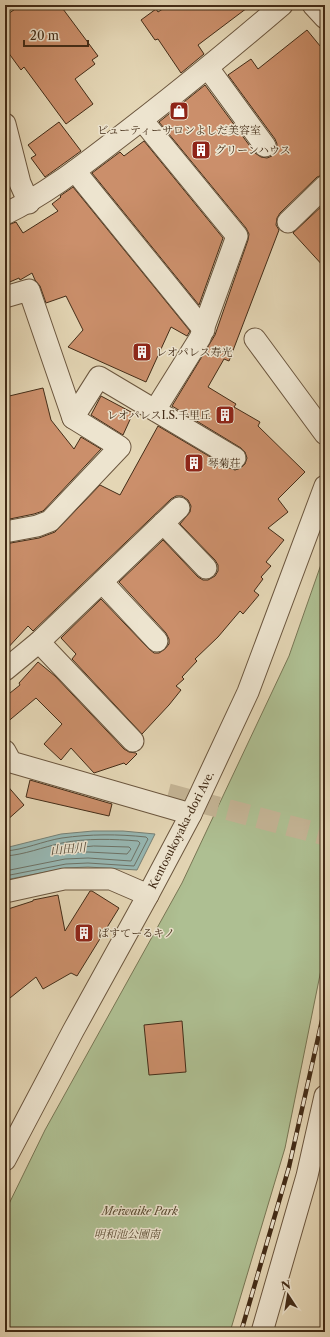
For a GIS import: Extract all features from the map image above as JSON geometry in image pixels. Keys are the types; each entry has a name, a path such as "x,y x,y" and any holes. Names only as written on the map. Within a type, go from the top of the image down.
{"street":[{"path":"5,214 29,203 75,171 208,68 282,5"},
{"path":"313,5 325,18"},
{"path":"208,68 265,146"},
{"path":"142,120 237,236 204,330 155,410"},
{"path":"5,124 20,183 29,203"},
{"path":"75,171 204,330"},
{"path":"288,222 325,186"},
{"path":"5,297 29,290 73,418 120,447 50,520 37,526 5,532"},
{"path":"254,339 325,434"},
{"path":"73,418 99,377 235,458"},
{"name":"Kentosukoyaka-dori Ave.","path":"5,1160 191,814 248,692 325,486"},
{"path":"5,670 39,642 179,508"},
{"path":"163,523 206,568"},
{"path":"102,582 157,641"},
{"path":"39,642 133,741"},
{"path":"5,750 12,762 191,814"},
{"path":"5,750 168,794"},
{"path":"5,892 64,879 111,879 148,895"},
{"path":"262,1332 307,1176 325,1096"}],"green space":[{"name":"Meiwaike Park","path":"325,553 325,950 285,1148 230,1332 5,1332 5,1212 45,1130 182,883 289,656"}],"water":[{"name":"山田川","path":"93,831 123,831 155,834 137,870 88,867 66,868 5,880 5,848 61,834"}],"building":[{"path":"21,5 60,5 98,56 92,60 95,64 75,79 93,104 66,124 24,67 21,70 5,48 5,16"},
{"path":"169,5 251,5 198,45 204,54 181,73 158,39 155,40 141,20 156,9 158,12"},
{"path":"307,30 325,52 325,174 317,177 280,213 277,218 276,225 279,230 229,361 224,359 208,387 236,404 234,407 260,422 258,426 305,472 278,499 288,512 268,528 284,540 266,562 271,566 261,577 263,579 254,591 259,595 243,614 240,611 218,637 195,659 197,661 182,677 184,679 176,686 181,690 142,734 72,659 76,654 61,638 101,599 154,653 159,653 165,649 169,644 169,639 166,633 119,582 163,540 198,577 203,580 208,580 215,576 218,571 218,565 215,560 180,524 190,512 191,506 188,500 182,496 176,496 171,499 33,631 28,626 5,651 5,544 39,538 55,532 100,485 120,495 158,426 229,468 235,470 241,468 245,464 247,458 245,452 241,448 172,406 215,335 249,234 246,228 159,122 205,85 255,153 261,157 267,158 272,156 276,150 277,144 275,139 228,75 251,59 258,69"},
{"path":"59,122 81,151 45,177 31,158 36,155 28,145"},
{"path":"144,141 223,238 199,305 92,173 120,152 124,156"},
{"path":"73,187 190,331 187,336 171,327 146,382 68,347 83,330 66,296 46,303 40,286 32,273 20,280 19,278 5,284 5,226 16,222 23,233 58,211 52,204"},
{"path":"325,203 325,268 293,233"},
{"path":"43,388 51,420 74,449 81,437 101,449 43,511 5,520 5,397"},
{"path":"101,396 133,413 123,435 91,415"},
{"path":"38,662 55,676 124,749 137,754 126,765 124,763 94,773 71,748 61,760 44,744 62,724 36,698 5,724 5,697 20,685 19,683"},
{"path":"30,780 112,804 109,816 26,797"},
{"path":"5,783 24,805 5,822"},
{"path":"90,891 119,908 77,976 71,973 43,989 36,977 5,1002 5,910 33,900 58,895 65,931"},
{"path":"182,1021 186,1072 149,1075 144,1025"}],"tunnel":[{"path":"168,794 325,835"}],"railway":[{"path":"241,1332 289,1167 325,1007"}],"place":[{"name":"ビューティーサロンよしだ美容室","path":"179,111"},
{"name":"グリーンハウス","path":"201,150"},
{"name":"レオパレス寿光","path":"142,352"},
{"name":"レオパレスI.S.千里丘","path":"225,415"},
{"name":"琴菊荘","path":"194,463"},
{"name":"ぱすてーるキノ","path":"84,933"}],"park label":[{"name":"明和池公園南","path":"127,1234"}]}
